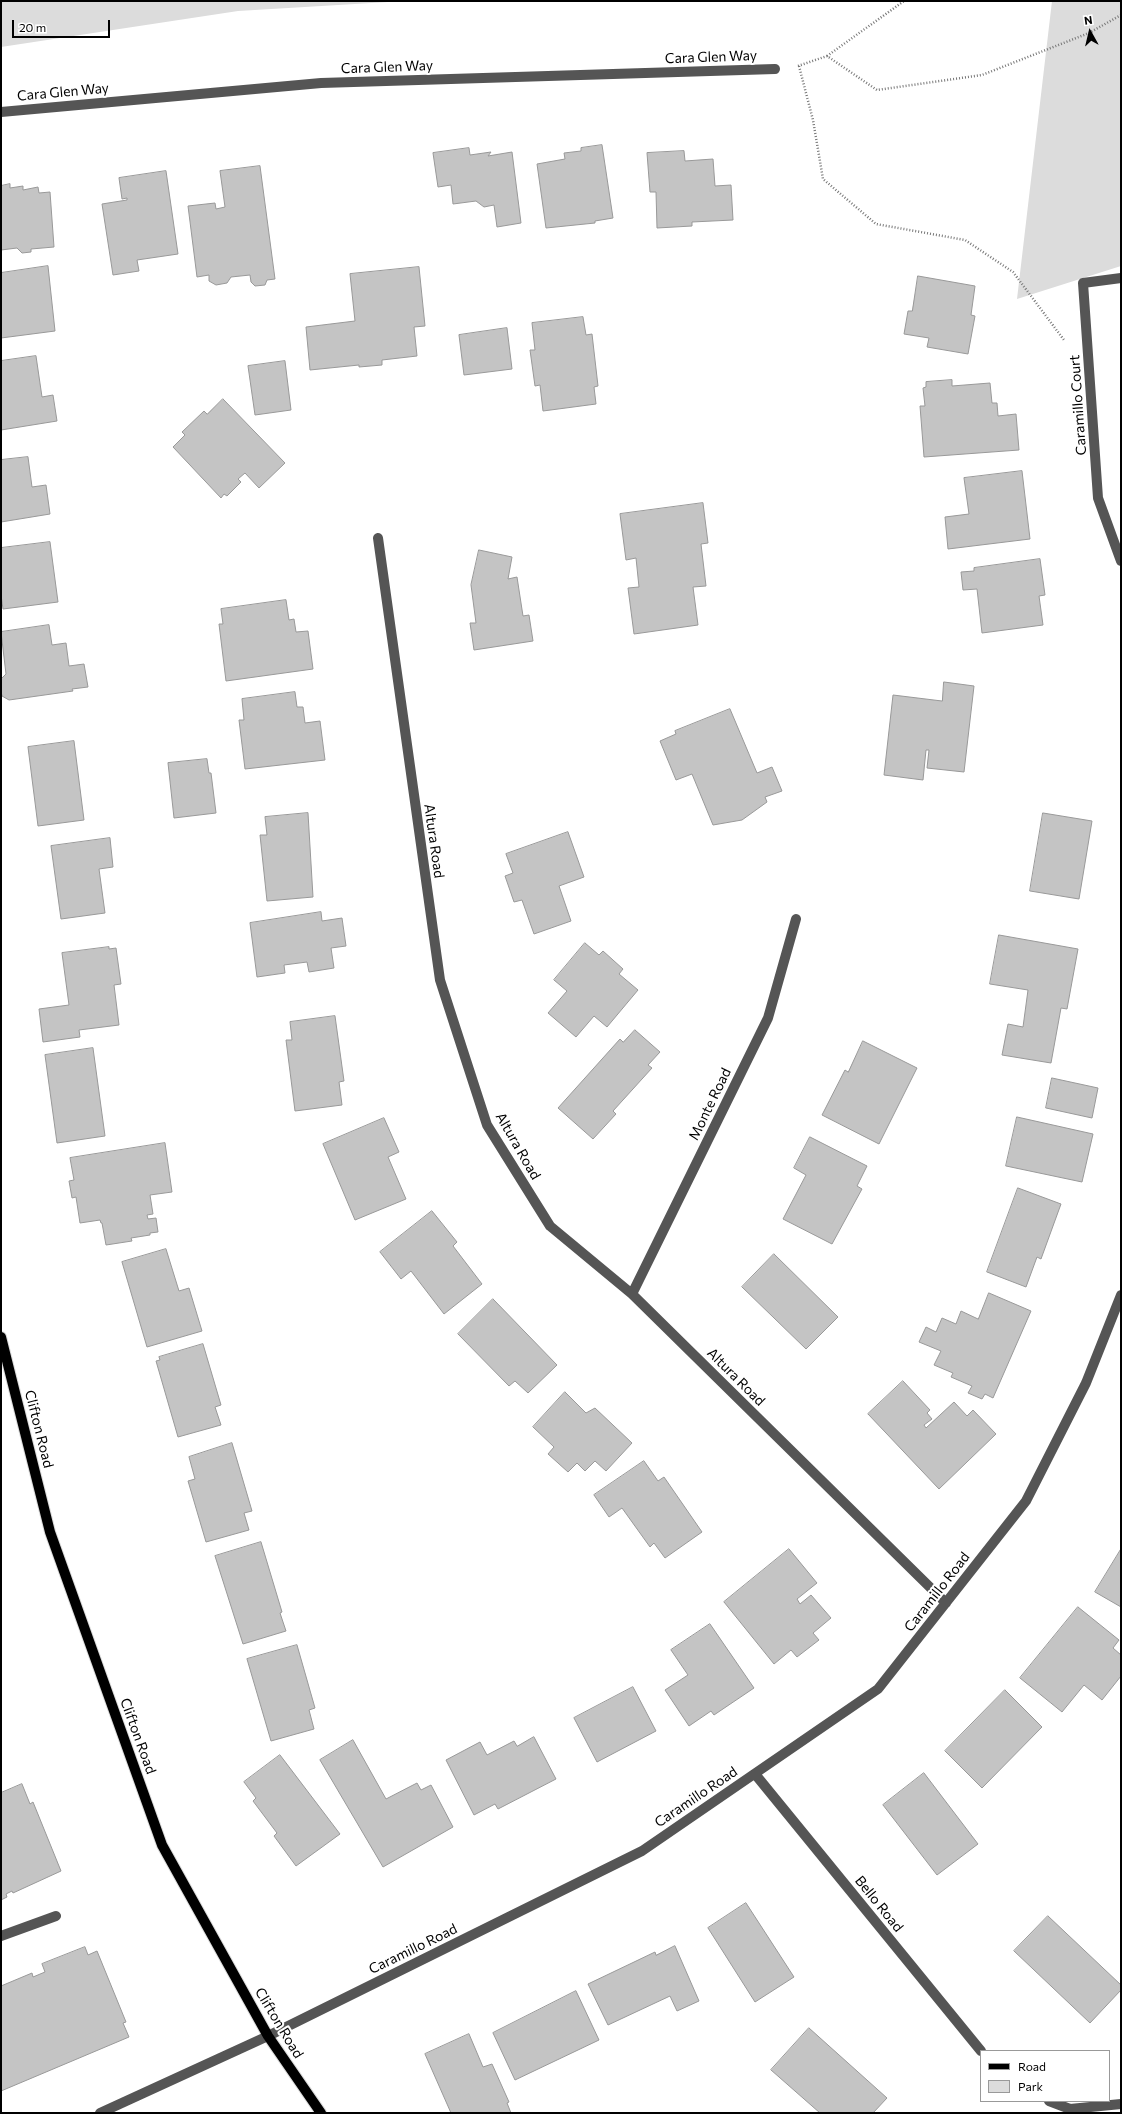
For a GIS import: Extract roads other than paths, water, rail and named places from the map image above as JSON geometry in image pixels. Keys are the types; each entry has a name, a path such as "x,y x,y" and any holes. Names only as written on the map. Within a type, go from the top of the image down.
{"main road":[{"name":"Clifton Road","path":"1,1337 50,1532 162,1846 268,2036 320,2113"}],"street":[{"name":"Cara Glen Way","path":"1,112 321,83 775,69"},
{"name":"Caramillo Court","path":"1121,278 1083,283 1098,498 1121,561"},
{"name":"Altura Road","path":"378,538 440,980 487,1125 550,1226 632,1294 946,1603"},
{"name":"Monte Road","path":"632,1294 768,1018 796,919"},
{"name":"Caramillo Road","path":"100,2113 268,2036 642,1851 878,1689 1026,1501 1086,1383 1121,1295"},
{"name":"Bello Road","path":"755,1774 980,2050"},
{"path":"1,1936 56,1916"},
{"path":"1052,2102 1070,2109 1121,2104"}]}
